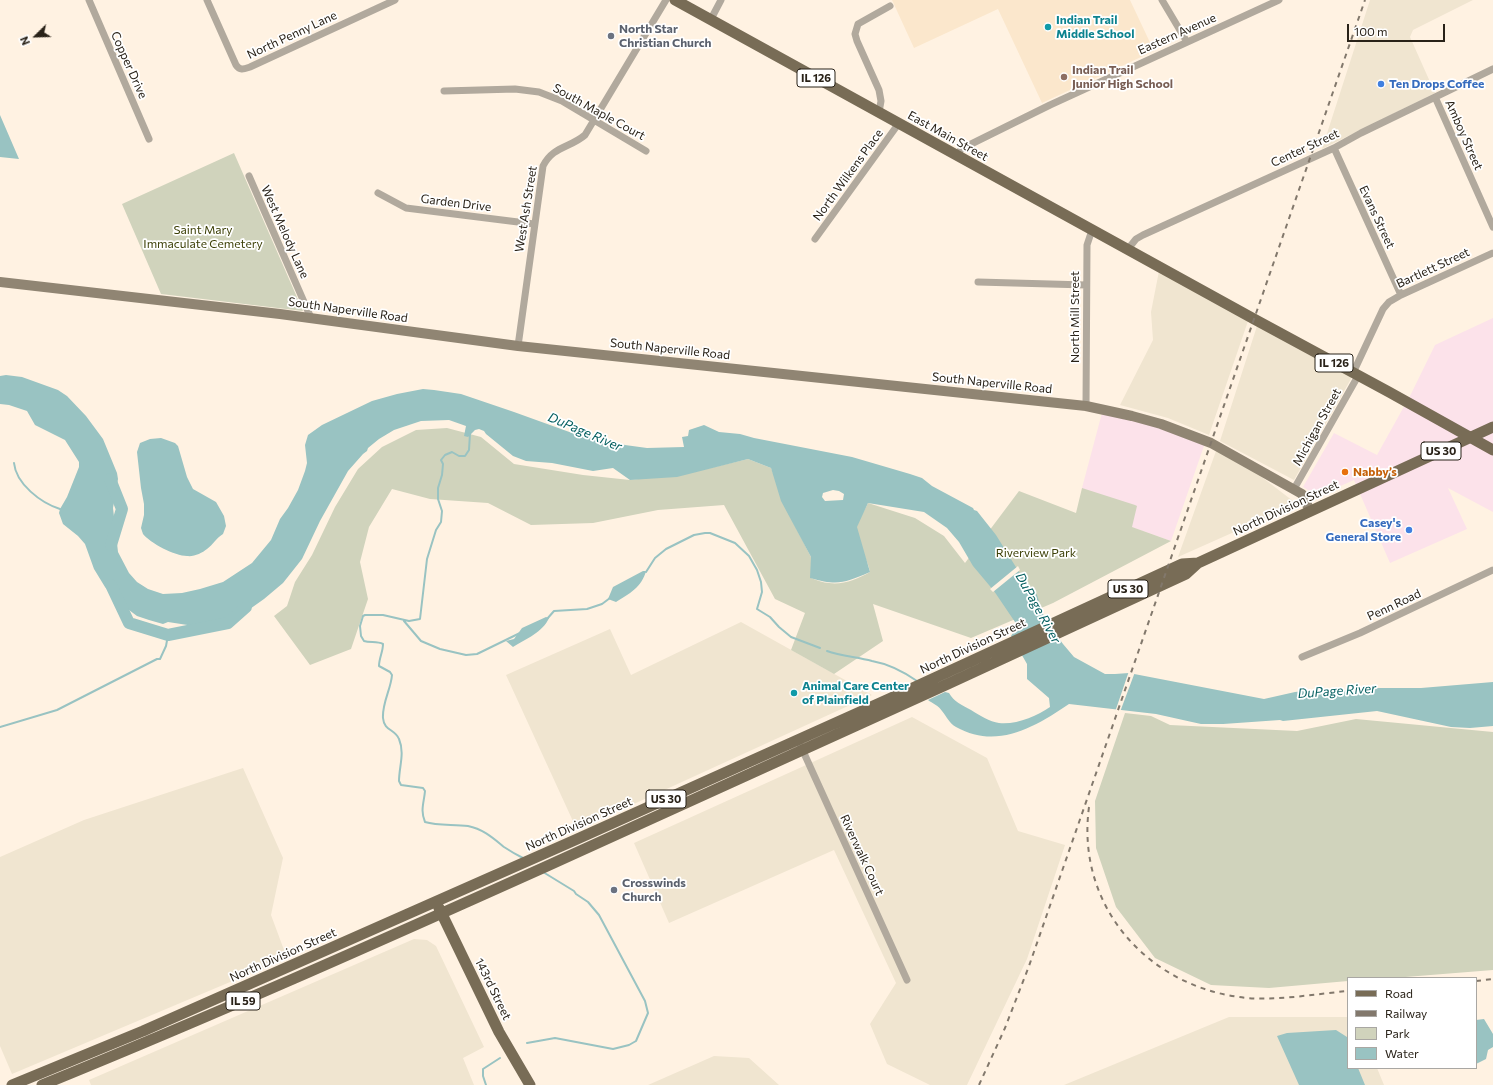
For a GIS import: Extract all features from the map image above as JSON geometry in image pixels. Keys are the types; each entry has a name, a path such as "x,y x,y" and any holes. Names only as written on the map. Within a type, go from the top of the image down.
{"main road":[{"name":"East Main Street","path":"675,0 1356,374"},
{"name":"South Naperville Road","path":"0,282 312,318 518,346 1086,406 1132,416 1189,434 1211,443 1302,494 1310,511"},
{"name":"IL 126","path":"1356,374 1471,437"},
{"name":"North Division Street","path":"12,1085 28,1082 516,867 928,681 1000,654 1061,626 1186,574 1198,563 1493,427"},
{"path":"1471,437 1493,450"},
{"name":"North Division Street","path":"42,1085 155,1039 803,751 942,686 1000,654"},
{"path":"615,822 620,833"},
{"name":"143rd Street","path":"436,902 499,1032 530,1085"}],"street":[{"name":"Copper Drive","path":"89,0 149,139"},
{"name":"North Penny Lane","path":"207,0 236,65 241,69 250,67 395,0"},
{"name":"West Ash Street","path":"518,346 543,166 549,156 558,149 580,139 585,135 666,0"},
{"path":"711,19 721,0"},
{"path":"1162,0 1186,42"},
{"name":"Eastern Avenue","path":"958,156 961,149 1050,105 1279,0"},
{"path":"879,112 881,101 879,90 855,34 858,24 890,6"},
{"name":"Center Street","path":"1128,249 1136,239 1143,235 1334,148 1493,69"},
{"name":"South Maple Court","path":"444,91 515,89 539,92 562,101 646,151"},
{"name":"Amboy Street","path":"1434,97 1493,227"},
{"name":"North Wilkens Place","path":"815,239 899,124"},
{"name":"Evans Street","path":"1334,148 1401,295"},
{"name":"West Melody Lane","path":"249,176 312,318"},
{"name":"Garden Drive","path":"378,193 406,208 534,224"},
{"name":"North Mill Street","path":"1086,406 1087,245 1092,230"},
{"name":"Bartlett Street","path":"1356,374 1383,309 1389,302 1401,295 1493,253"},
{"path":"978,282 1086,285"},
{"name":"Michigan Street","path":"1294,489 1356,374"},
{"name":"Penn Road","path":"1302,657 1360,633 1493,570"},
{"name":"Riverwalk Court","path":"798,740 907,980"}],"shaded area":[{"name":"Indian Trail Junior High School","path":"892,0 1130,0 1154,51 1042,103 998,9 914,48"},
{"path":"1370,0 1473,0 1413,30 1410,37 1435,93 1322,149"},
{"path":"1159,271 1248,321 1209,435 1168,418 1120,405 1153,340 1151,312"},
{"path":"1493,318 1493,512 1448,488 1467,529 1390,563 1354,480 1318,496 1303,487 1334,433 1377,455 1411,394 1435,345"},
{"path":"1257,326 1352,377 1294,480 1220,441"},
{"path":"1102,413 1115,414 1205,443 1171,541 1131,527 1082,488"},
{"path":"1216,451 1259,475 1297,504 1178,557"},
{"path":"741,622 872,695 577,830 506,675 610,629 631,675"},
{"path":"912,717 987,758 1018,831 1065,845 1027,959 967,1085 930,1085 887,1064 870,1024 896,983 834,850 669,923 634,843"},
{"path":"243,768 283,858 271,915 287,958 12,1074 0,1046 0,857 84,820"},
{"path":"414,939 427,940 436,946 484,1047 463,1058 474,1085 91,1085 89,1080"},
{"path":"1229,1017 1347,1017 1347,1069 1377,1069 1384,1085 1064,1085"},
{"path":"714,1056 749,1058 779,1085 648,1085"}],"green space":[{"name":"Saint Mary Immaculate Cemetery","path":"234,153 303,311 161,294 122,204"},
{"name":"Riverview Park","path":"447,428 481,437 514,464 583,475 630,480 689,473 748,459 771,468 794,524 811,557 811,578 827,583 845,582 870,572 857,536 857,526 859,520 868,503 915,518 944,536 965,563 1019,491 1076,513 1082,488 1135,505 1137,506 1132,527 1171,541 1053,603 971,638 873,604 883,641 834,674 791,650 805,613 775,599 724,505 658,510 593,523 531,525 488,503 430,499 392,489 369,527 360,562 368,599 351,649 310,665 274,616 287,606 295,582 312,555 335,507 358,469 382,447 416,430"},
{"path":"1125,713 1151,716 1170,725 1297,731 1356,719 1493,732 1493,970 1406,977 1347,977 1347,981 1269,988 1211,985 1155,958 1116,907 1096,848 1095,801"}],"water":[{"path":"0,115 19,159 0,157"},
{"path":"6,375 22,377 58,390 67,396 86,416 103,439 117,473 118,479 113,508 118,552 129,573 137,582 148,589 163,594 182,593 223,582 252,563 271,540 280,519 298,490 307,463 305,445 308,435 322,425 372,401 423,389 434,390 461,394 586,438 599,437 625,445 647,448 684,447 682,437 688,436 689,430 704,425 719,432 740,434 852,457 922,478 932,486 977,511 996,535 1019,572 1037,595 1043,614 1063,644 1074,657 1105,674 1129,673 1264,699 1312,690 1330,693 1355,689 1421,688 1493,682 1493,726 1470,728 1451,727 1377,711 1283,721 1201,724 1156,714 1069,704 1043,721 1015,733 1001,736 971,734 956,727 939,708 928,700 945,692 949,693 958,703 985,718 999,723 1012,723 1033,717 1050,707 1049,698 1027,679 1027,664 1011,636 1016,628 1015,622 994,591 973,566 959,542 947,528 924,512 868,503 857,527 870,572 847,581 834,583 828,582 810,578 811,557 781,501 771,468 748,459 677,477 630,480 613,468 593,471 552,463 526,461 513,456 484,431 479,429 475,430 468,437 464,436 466,426 449,420 421,421 394,430 368,448 367,451 348,471 320,521 302,559 283,583 264,599 240,616 215,624 194,626 168,622 163,624 137,616 105,587 94,569 85,544 78,536 63,524 59,513 60,509 67,497 79,467 79,462 65,440 35,425 27,411 9,405 0,404 0,376","holes":["833,490 844,494 843,500 825,501 822,497 823,493"]},
{"path":"161,438 175,443 178,446 187,477 193,489 216,502 224,516 226,526 223,534 218,537 207,549 195,555 190,556 176,554 163,548 146,538 141,528 144,515 144,504 137,452 140,443 150,439"},
{"path":"643,571 646,571 644,577 638,586 630,593 616,602 608,599 613,587"},
{"path":"546,617 549,618 543,627 529,638 513,647 506,641 514,639 522,628"},
{"path":"1484,1019 1493,1034 1493,1047 1488,1050 1486,1059 1477,1064 1477,1020"},
{"path":"1336,1030 1347,1037 1347,1069 1358,1069 1365,1085 1299,1085 1277,1036 1287,1033"}],"pier":[{"path":"1018,566 1020,570 993,592 990,589"},
{"path":"1129,671 1135,672 1120,712 1115,712"}],"waterway":[{"path":"470,433 469,450 465,456 459,456 452,452 445,455 441,460 443,464 442,475 438,488 438,499 442,511 441,522 436,530 427,559 420,619 409,621 383,615 365,615 363,616 360,626 361,636 364,641 383,644 379,666 390,672 392,675 384,707 383,718 387,728 395,733 401,744 402,755 399,781 401,785 423,788 425,791 423,810 425,822 473,827 488,834 504,847 523,858"},
{"path":"14,463 19,478 24,485 45,502 60,509"},
{"name":"DuPage River","path":"110,479 122,509 111,545"},
{"path":"646,572 655,558 666,549 694,535 710,533 735,543 749,556 757,570 761,582 762,592 757,609 770,617 791,637 820,648"},
{"name":"DuPage River","path":"111,585 129,623 168,635 228,623 246,607"},
{"path":"547,619 554,611 587,609 602,604 610,598"},
{"path":"404,621 421,641 440,649 466,655 477,654 520,633"},
{"path":"0,727 57,710 157,659 160,659 166,646 168,635"},
{"path":"827,651 884,664 917,681"},
{"path":"527,1043 555,1038 613,1049 629,1045 636,1041 648,1013 645,1001 599,915 588,902 574,891 543,872"},
{"path":"486,1085 483,1076 483,1069 500,1058"}],"railway":[{"path":"979,1085 1005,1028 1029,966 1365,0"},
{"path":"1089,807 1088,842 1094,875 1106,906 1124,933 1146,956 1174,975 1205,989 1239,997 1265,999 1347,991"},
{"path":"1477,981 1493,979"}],"place":[{"name":"Indian Trail Middle School","path":"1048,27"},
{"name":"North Star Christian Church","path":"611,36"},
{"name":"Indian Trail Junior High School","path":"1064,77"},
{"name":"Ten Drops Coffee","path":"1381,84"},
{"name":"Nabby’s","path":"1345,472"},
{"name":"Casey's General Store","path":"1409,530"},
{"name":"Animal Care Center of Plainfield","path":"794,693"},
{"name":"Crosswinds Church","path":"614,890"}]}
